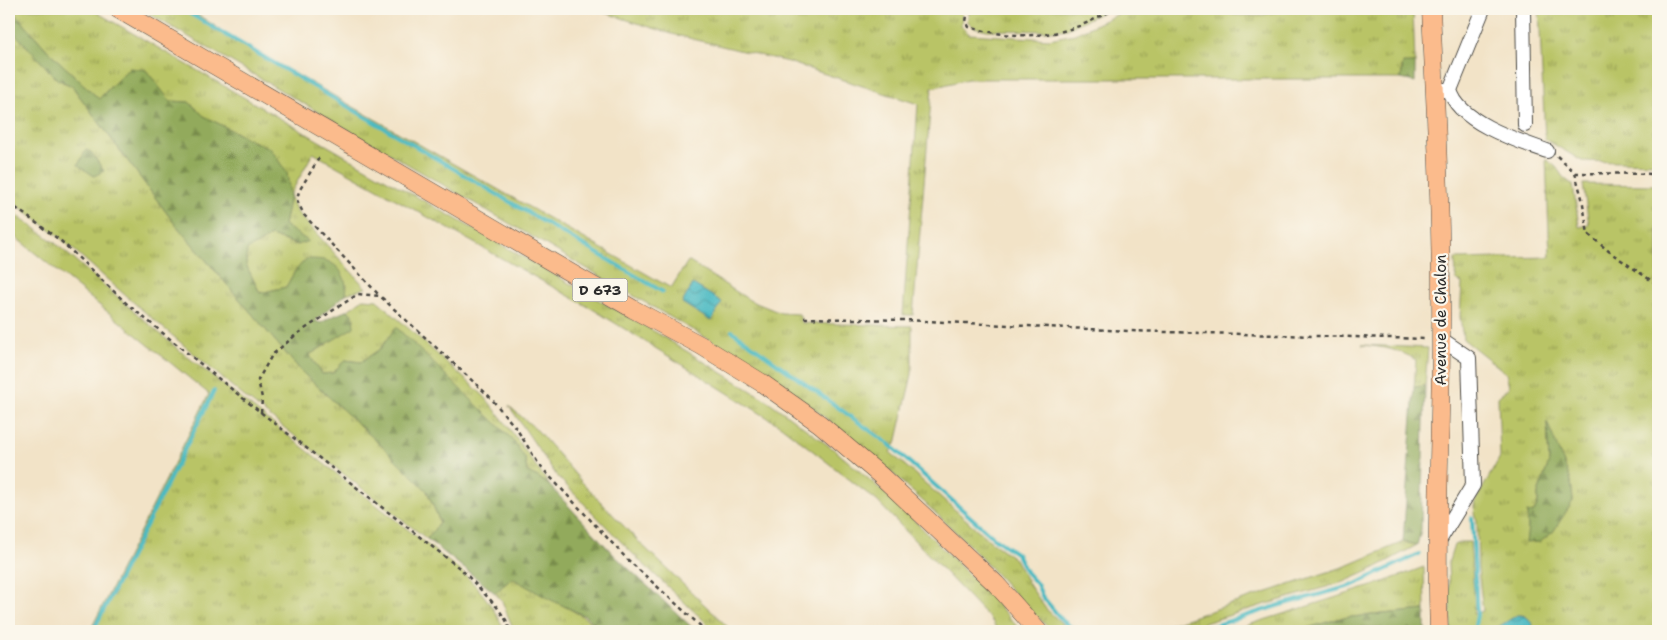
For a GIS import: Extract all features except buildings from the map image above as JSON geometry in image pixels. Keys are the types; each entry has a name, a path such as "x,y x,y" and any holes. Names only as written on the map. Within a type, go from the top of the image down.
{"main road":[{"name":"D 673","path":"118,9 522,245 702,346 762,383 820,424 880,475 996,584 1038,631"},
{"name":"Avenue de Chalon","path":"1431,9 1442,90 1441,339 1437,545 1439,631"}],"lane":[{"path":"1483,9 1442,90 1471,116 1505,136 1547,150"},
{"path":"1523,9 1525,125"},
{"path":"1437,545 1473,485 1469,358 1441,339"}],"path":[{"path":"968,9 966,22 969,28 991,34 1042,35 1076,27 1115,9"},
{"path":"1241,9 1264,9"},
{"path":"1547,150 1558,157 1575,173 1582,198 1588,234 1611,253 1658,285"},
{"path":"319,158 299,191 297,200 304,215 380,296 489,396 516,428 540,466 627,559 706,631"},
{"path":"1575,173 1658,174"},
{"path":"9,203 61,241 126,303 261,413 462,570 497,606 506,620 510,631"},
{"path":"261,413 262,398 258,380 272,355 297,334 358,294 380,296"},
{"path":"804,318 905,320 1129,331 1441,339"}],"green space":[{"path":"9,9 48,51 99,99 129,68 146,70 170,101 189,102 204,116 252,141 270,148 287,173 290,195 284,225 308,241 298,245 271,236 247,250 246,265 260,293 286,287 295,271 306,259 319,259 329,262 334,264 341,272 346,283 346,294 315,321 321,323 348,310 353,316 354,327 309,355 322,374 333,373 345,360 361,362 380,349 396,327 512,439 525,458 527,472 550,486 615,556 696,631 605,631 585,616 547,598 512,578 495,593 427,539 440,522 427,491 302,372 175,224 72,86 57,79 9,27"},
{"path":"11,9 91,9 657,333 768,401 836,451 900,506 994,600 1021,631 998,631 992,621 877,501 781,426 594,310 313,153 290,195 270,148 252,141 204,116 189,102 170,101 145,70 112,85 99,99 48,51"},
{"path":"141,9 189,9 236,40 671,288 688,261 751,301 781,313 799,314 802,323 912,326 912,374 896,444 890,452 989,540 1015,559 1046,609 1070,631 1052,631 1020,600 970,546 896,476 818,412 763,371"},
{"path":"593,9 963,9 961,25 969,34 1049,39 1075,34 1129,9 1215,9 1235,15 1258,16 1288,9 1413,9 1415,63 1403,64 1401,79 968,79 932,88 913,315 903,315 918,104 788,62 672,34"},
{"path":"970,9 1109,9 1067,29 1052,31 987,30 974,27 967,21"},
{"path":"1539,9 1658,9 1658,163 1582,161 1545,139"},
{"path":"9,27 57,79 72,86 175,224 302,372 427,491 440,522 427,539 241,394 57,235 9,199"},
{"path":"1403,63 1415,63 1415,82 1401,79"},
{"path":"86,150 91,152 104,171 94,176 78,165"},
{"path":"1546,159 1573,185 1579,227 1589,225 1583,184 1658,185 1658,631 1535,631 1530,621 1525,616 1520,615 1497,629 1490,631 1451,631 1448,564 1454,545 1461,542 1470,542 1475,606 1473,614 1483,611 1478,569 1477,520 1474,514 1476,500 1500,457 1498,397 1509,387 1506,373 1463,339 1460,317 1462,283 1456,280 1455,259 1550,257","holes":["1547,423 1571,481 1573,501 1527,542 1527,514 1534,512 1538,504 1538,494 1549,462"]},
{"path":"290,195 297,212 366,288 346,294 347,285 295,271 286,287 260,293 246,265 246,250 271,236 298,245 297,235 284,225"},
{"path":"9,209 55,243 179,350 462,572 486,599 505,631 90,631 209,394 9,232"},
{"path":"363,299 377,300 484,396 550,486 527,472 525,458 396,327 380,349 361,362 345,360 333,373 322,374 309,355 326,345 353,316 348,310"},
{"path":"1362,345 1428,348 1425,386 1414,387 1416,360 1410,356 1397,351"},
{"path":"1425,386 1421,530 1417,545 1403,542 1414,387"},
{"path":"509,406 537,430 581,481 637,540 732,631 715,631 637,558 557,476"},
{"path":"1547,422 1571,481 1573,501 1553,532 1540,542 1526,543 1527,513 1534,512 1538,504 1538,494 1549,462"},
{"path":"1403,542 1417,545 1371,570 1344,582 1179,631 1150,631 1349,565"},
{"path":"1424,567 1425,610 1341,618 1298,631 1229,631 1375,585"},
{"path":"512,578 594,623 605,631 514,631 502,601 495,593"},
{"path":"1425,610 1425,631 1396,631 1364,627 1343,631 1298,631 1341,618"}],"water":[{"path":"693,284 722,302 711,321 682,303"},
{"path":"1517,615 1529,619 1535,631 1492,631"}],"waterway":[{"path":"182,9 663,292"},
{"path":"732,331 890,445 994,538 1017,554 1026,572 1037,584 1042,596 1062,620 1076,631"},
{"path":"93,631 214,391"},
{"path":"1472,518 1477,615 1474,631"},
{"path":"1198,631 1280,605 1351,586 1419,554"}]}
